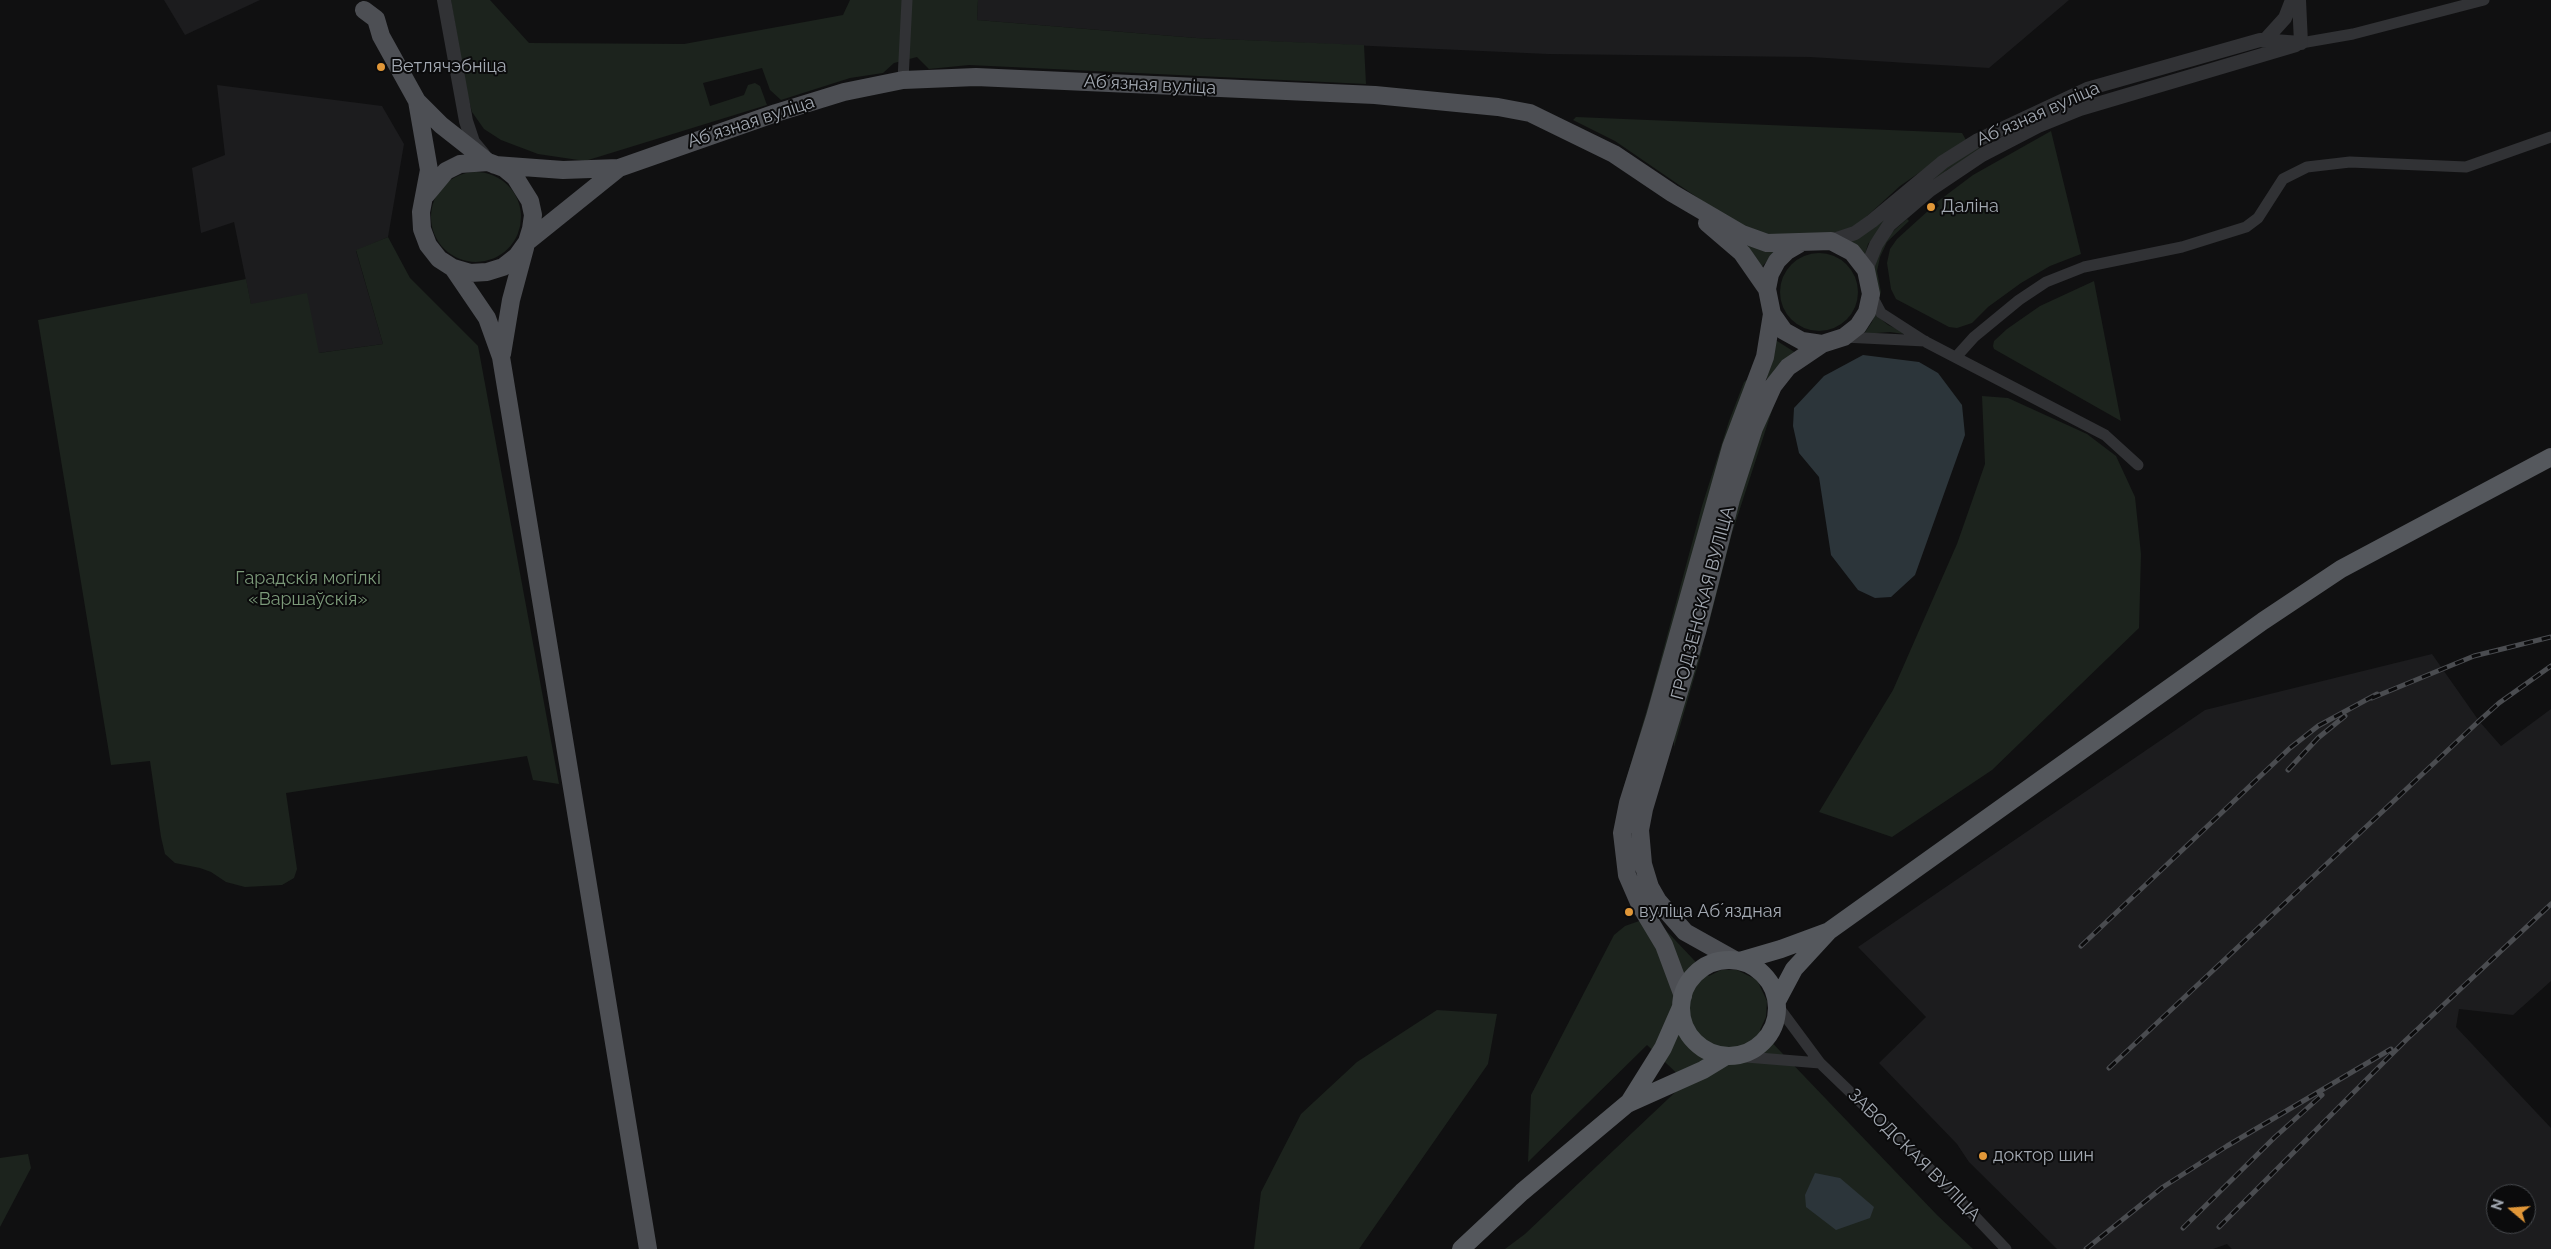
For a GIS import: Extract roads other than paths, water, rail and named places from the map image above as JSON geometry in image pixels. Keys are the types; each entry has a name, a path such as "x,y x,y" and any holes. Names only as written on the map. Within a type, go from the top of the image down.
{"highway":[{"path":"1777,1003 1794,969 1830,931 2263,621 2341,569 2551,457"},
{"path":"1628,1104 1663,1048 1690,981 1702,968 1718,961 1738,960 1781,949 1830,931"},
{"path":"1461,1249 1522,1192 1628,1104 1730,1056 1752,1050 1766,1039 1775,1023 1777,1003 1775,992 1765,975 1758,969 1738,960"},
{"path":"1682,1001 1684,1024 1694,1040 1708,1051 1730,1056"}],"main road":[{"path":"361,5 366,24 381,36 417,101 441,125 492,164 515,177 530,201 533,215 532,229 510,300 502,357"},
{"name":"Абʼязная вуліца","path":"527,242 619,168 701,137 844,92 903,80 986,77 1375,95 1498,106 1530,113 1614,154 1672,193 1742,234 1767,243 1799,244 1815,240 1831,242 1852,252 1866,270 1871,294"},
{"path":"417,101 429,170 422,220 428,245 439,259 453,268 470,273 495,270 517,256 527,242"},
{"path":"426,195 446,171 460,164 492,164"},
{"name":"Абʼязная вуліца","path":"492,164 563,170 619,168"},
{"name":"Абʼязная вуліца","path":"1672,193 1742,253 1767,289"},
{"name":"Абʼязная вуліца","path":"1799,244 1787,251 1776,262 1770,274 1767,289 1772,314 1784,331 1802,341 1822,344 1844,338"},
{"path":"453,268 487,318 502,357 648,1249"},
{"path":"1844,338 1858,326 1867,312 1871,294"},
{"name":"ГРОДЗЕНСКАЯ ВУЛІЦА","path":"1682,1001 1664,945 1640,905 1627,875 1622,833 1628,803 1655,717 1731,447 1765,357 1772,314"},
{"name":"ГРОДЗЕНСКАЯ ВУЛІЦА","path":"1738,960 1685,932 1658,901 1650,888 1643,864 1640,830 1644,809 1697,632 1732,499 1751,437 1773,386 1788,367 1822,344"}],"street":[{"path":"444,0 466,121 473,142 492,164"},
{"path":"903,80 907,0"},
{"path":"2266,39 2284,18 2292,0"},
{"path":"2299,0 2301,43"},
{"name":"Абʼязная вуліца","path":"1866,270 1876,245 1889,225 1930,190 1982,155 2014,138 2080,109 2301,43 2353,34 2484,0"},
{"name":"Абʼязная вуліца","path":"1831,242 1855,232 1872,221 1943,162 1978,140 2033,112 2087,89 2266,39 2301,43"},
{"path":"441,125 450,124 456,116 458,78"},
{"path":"1956,357 1974,337 2019,300 2046,282 2092,265 2182,247 2246,227 2258,218 2283,179 2307,167 2350,162 2466,168 2551,137"},
{"path":"1871,294 1881,313 1926,342 2105,434 2138,465"},
{"path":"1844,338 1926,342"},
{"name":"ЗАВОДСКАЯ ВУЛІЦА","path":"1777,1003 1820,1063 1933,1172 2006,1249"},
{"path":"1730,1056 1820,1063"}],"railway":[{"path":"2372,698 2474,656 2551,637"},
{"path":"2109,1068 2479,721 2499,703 2551,666"},
{"path":"2081,946 2290,748 2318,726 2377,694"},
{"path":"2288,770 2318,738 2345,716"},
{"path":"2219,1227 2406,1040 2551,904"},
{"path":"2086,1249 2163,1187 2227,1146 2391,1049"},
{"path":"2183,1228 2275,1137 2322,1095"}],"place":[{"name":"Ветлячэбніца","path":"381,67"},
{"name":"Даліна","path":"1931,207"},
{"name":"вуліца Абʼяздная","path":"1629,912"},
{"name":"доктор шин","path":"1983,1156"}],"park label":[{"name":"Гарадскія могілкі «Варшаўскія»","path":"308,589"}]}
